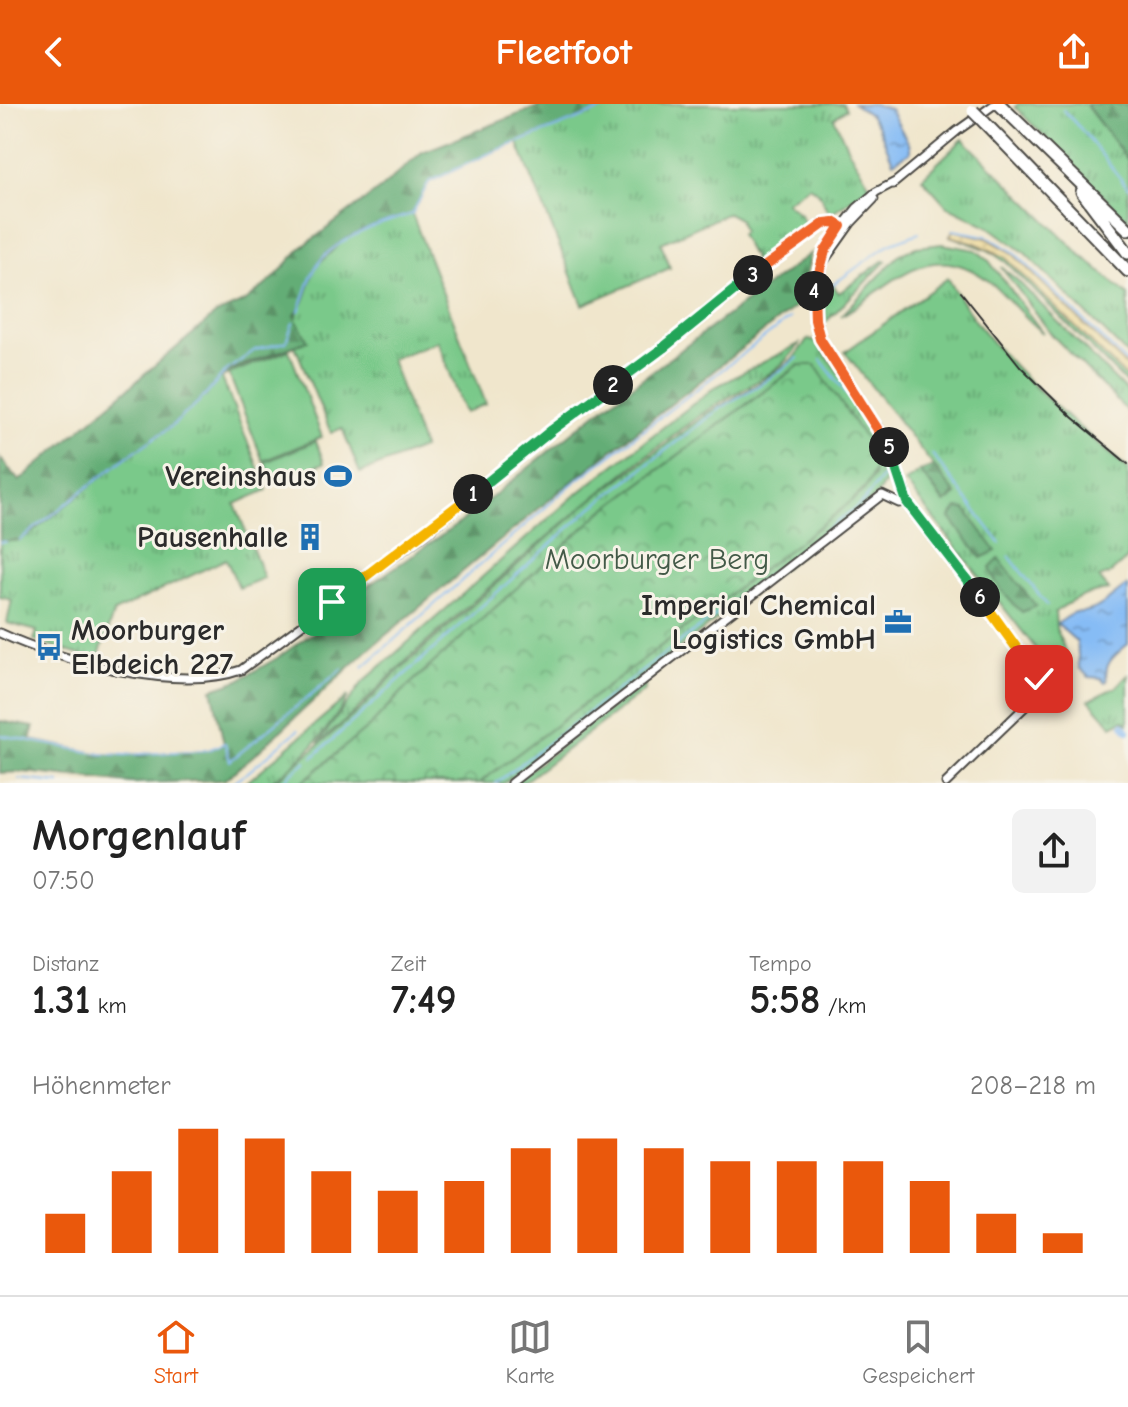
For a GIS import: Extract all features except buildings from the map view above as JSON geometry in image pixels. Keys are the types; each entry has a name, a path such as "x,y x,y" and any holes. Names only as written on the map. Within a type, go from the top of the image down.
{"highway":[{"path":"999,105 1128,229"},
{"path":"970,107 1128,271"},
{"path":"1068,171 1128,253"}],"street":[{"path":"822,265 851,223 895,182 957,131 999,105"},
{"path":"895,182 872,195 841,226 827,246 814,287 813,302 820,339 885,439 906,500 1033,667 1040,683 1032,700 946,783"},
{"path":"0,633 48,651 123,672 171,678 241,670 426,533 552,430 663,348 760,269 825,223 833,221 841,226 851,223"},
{"path":"511,783 882,495 899,503 906,500"}],"green space":[{"path":"545,104 617,104 488,154 429,182 412,214 358,234 332,249 315,269 305,299 294,316 308,341 226,371 205,396 172,426 125,458 32,532 20,540 0,542 0,458 19,481 216,314 246,301 274,278 301,248 381,188 422,152"},
{"path":"569,104 843,104 846,109 834,118 871,187 829,214 819,193 809,186 786,202 800,214 808,229 758,267 740,234 743,231 739,219 728,213 661,243 670,268 583,305 512,128"},
{"path":"1018,104 1089,104 1087,107 1128,160 1128,221 1015,107"},
{"path":"1128,104 1128,160 1087,106"},
{"path":"963,139 1082,256 1128,295 1128,355 1024,252 988,226 947,206 922,178"},
{"path":"412,214 486,404 465,413 438,341 391,359 423,448 360,473 342,428 331,433 295,346 230,372 222,378 267,490 235,504 264,578 239,588 226,559 114,612 97,661 34,640 37,631 7,623 12,600 0,597 0,542 20,540 32,532 125,458 172,426 205,396 226,371 293,323 316,266 344,240 377,223"},
{"path":"950,236 976,243 1005,257 1128,379 1128,385 1007,263 988,250"},
{"path":"942,244 976,250 989,261 1043,333 990,282 968,268 947,263 929,264 911,270 841,316 900,254 917,247"},
{"path":"811,253 800,303 560,491 369,649 224,780 132,783 23,772 0,773 0,721 34,727 31,740 101,754 208,750 224,744 212,689 239,680 317,630 365,588 461,522 600,410"},
{"path":"884,260 823,325 822,291 832,284 839,293"},
{"path":"1001,267 1128,393 1128,412 1053,336"},
{"path":"948,278 965,306 1006,358 1128,469 1128,558 1110,574 1099,578 1109,590 1080,597 1055,612 1056,628 1069,662 1055,673 905,482 920,471 944,503 956,495 845,352"},
{"path":"808,339 815,341 845,381 885,445 889,467 876,497 504,783 479,783 864,490 874,475 815,365 799,365 599,514 408,686 372,724 301,783 273,783 360,710 397,672 585,505 709,412 792,360"},
{"path":"799,344 769,374 706,411 594,497 416,652 318,743 363,682 574,496 715,387"},
{"path":"289,350 322,437 263,461 229,374"},
{"name":"Moorburger Berg","path":"800,365 815,365 877,456 867,484 849,503 479,783 301,783 372,724 408,686 599,514"},
{"path":"316,441 324,463 273,482 265,462"},
{"path":"934,466 956,495 945,503 920,471"},
{"path":"957,508 965,509 996,551 981,558 950,518"},
{"path":"999,559 1036,606 1022,612 1003,592 990,568"},
{"path":"1128,675 1128,724 1123,720 1112,726 1089,700 1116,687"},
{"path":"645,683 645,690 529,778 513,783"},
{"path":"348,696 325,731 293,765 271,781 246,783"}],"sand":[{"path":"953,230 986,238 1011,252 1128,368 1128,379 1005,257 976,243 950,236"}],"water":[{"path":"854,104 873,104 890,109 910,146 910,152 893,162 879,128 870,115"},
{"path":"1128,585 1128,644 1108,664 1107,681 1089,677 1079,668 1077,642 1057,624 1074,612 1096,608"}],"waterway":[{"path":"299,311 313,274 332,249 358,234 412,214 429,182 488,154 617,104"},
{"path":"1063,110 1128,188"},
{"path":"953,230 987,236 1014,252 1128,364"},
{"path":"831,286 889,244 919,233"},
{"path":"363,667 571,485 790,318"},
{"path":"20,540 125,458 172,426 205,396 226,371 255,350 286,342 293,323"},
{"path":"313,757 589,510 720,408 798,358"},
{"path":"821,360 868,423 883,457"},
{"path":"932,454 1000,543"},
{"path":"496,783 863,502 885,473"},
{"path":"0,542 6,542"},
{"path":"1009,556 1047,605"},
{"path":"0,735 101,754 125,755 208,750 225,743 230,761 342,669"},
{"path":"1123,725 1128,731"},
{"path":"231,783 298,730"},
{"path":"280,783 306,761"},
{"path":"19,779 60,783"}],"railway":[{"path":"961,292 1020,366 1072,417 1128,464"}],"place":[{"name":"Vereinshaus","path":"338,476"},
{"name":"Pausenhalle","path":"310,537"},
{"name":"Imperial Chemical Logistics GmbH","path":"898,622"},
{"name":"Moorburger Elbdeich 227","path":"49,647"}],"route":[{"path":"332,602 426,533 552,430 637,369 760,269 832,221 841,226 827,246 813,293 820,339 878,425 893,455 909,505 1039,679"}]}
